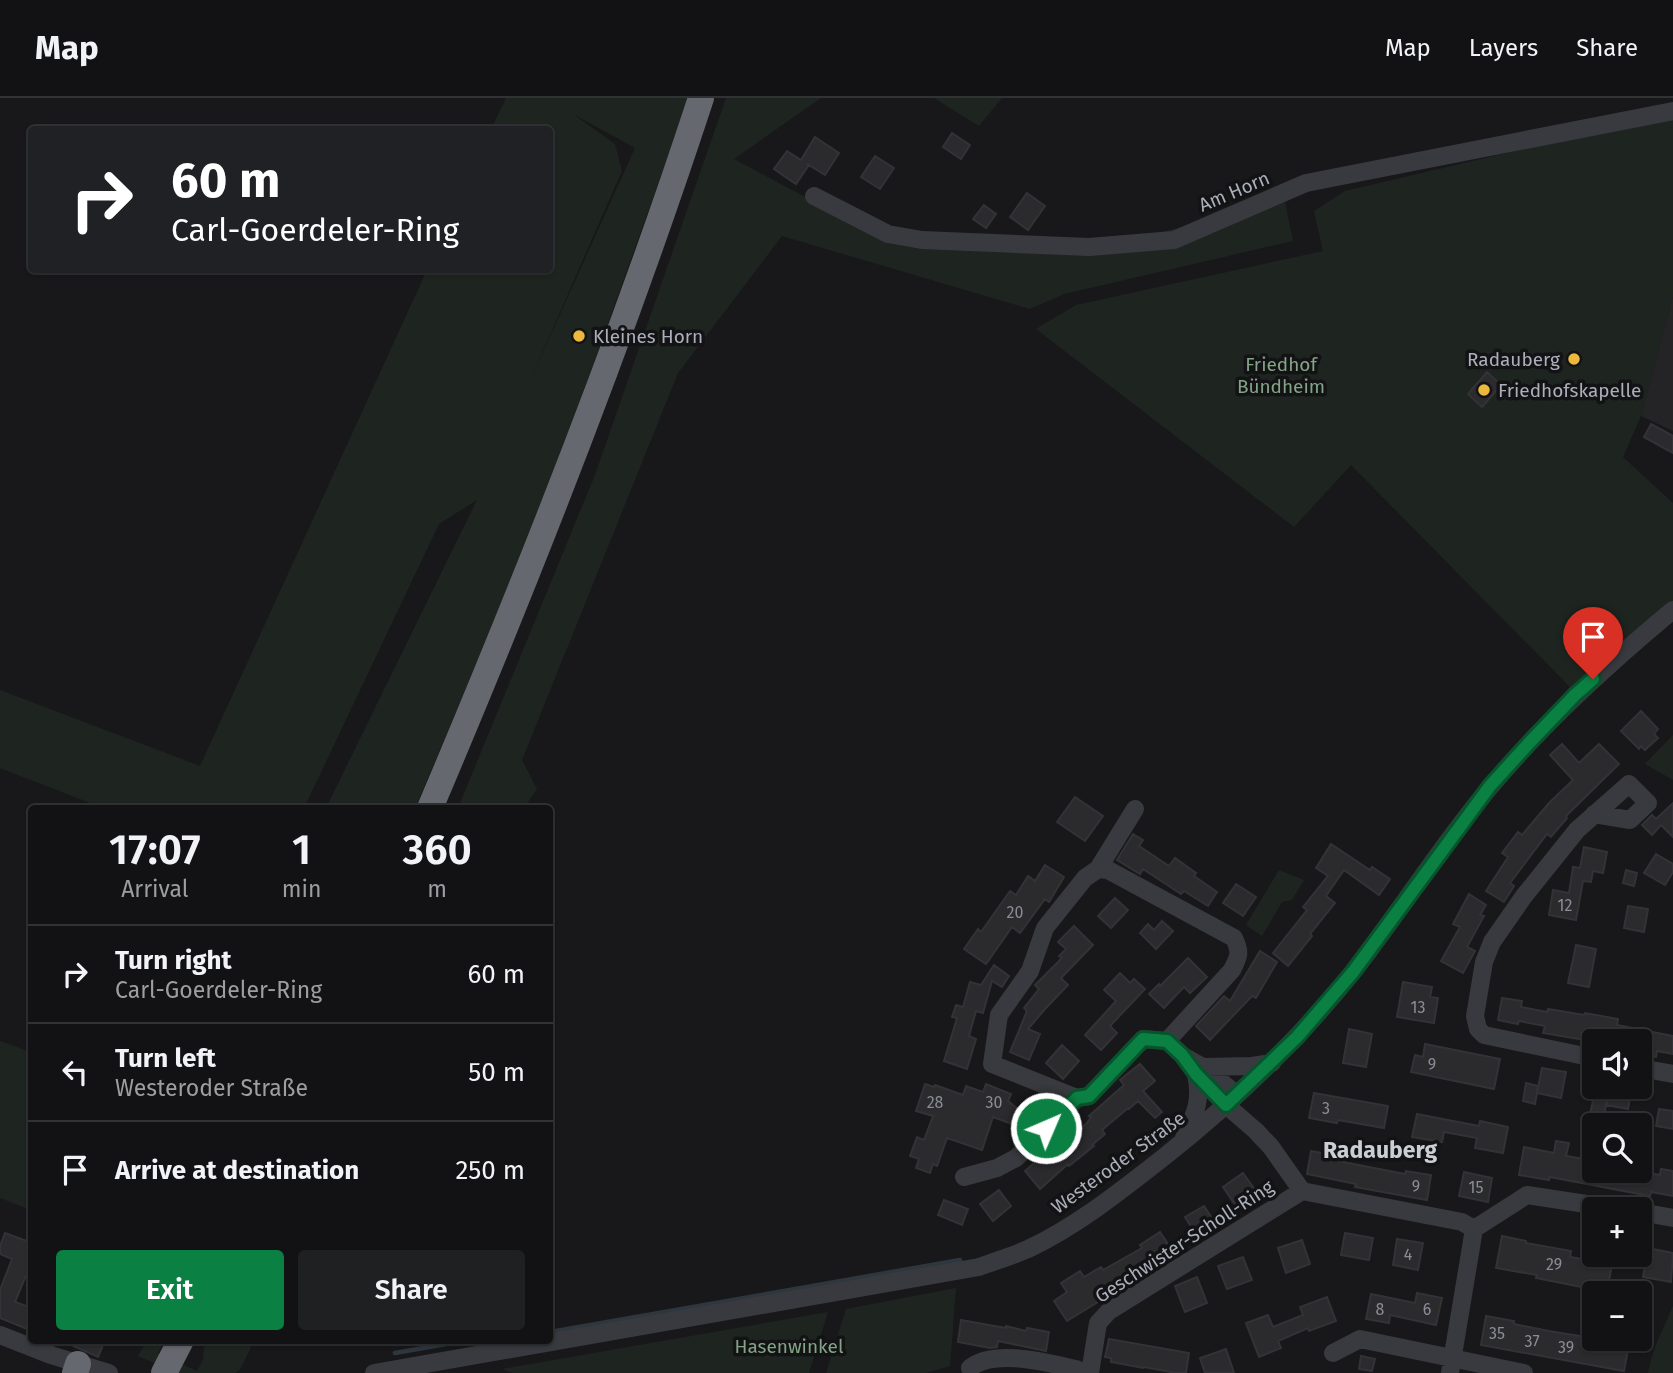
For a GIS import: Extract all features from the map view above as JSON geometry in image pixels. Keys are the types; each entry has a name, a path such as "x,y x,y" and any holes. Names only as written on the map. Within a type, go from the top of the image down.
{"highway":[{"path":"448,805 499,686 626,358 708,101"},
{"path":"431,805 554,508 677,192"},
{"path":"164,1373 185,1352"}],"street":[{"name":"Am Horn","path":"814,196 888,234 922,240 1090,247 1174,240 1306,183 1673,111"},
{"name":"Westeroder Straße","path":"553,1342 979,1267 1047,1240 1132,1182 1232,1100 1272,1063 1353,972 1490,786 1575,695 1673,610"},
{"path":"1098,869 1108,870 1234,938 1240,949 1232,971 1167,1041 1143,1039 1089,1096 1077,1098 992,1064 999,1015 1030,971 1045,928 1084,878 1098,869 1135,809"},
{"path":"1582,1055 1484,1035 1478,1029 1475,1016 1484,962 1492,942 1556,856 1594,814"},
{"name":"Geschwister-Scholl-Ring","path":"1167,1041 1232,1100 1271,1147 1302,1191"},
{"path":"1181,1143 1198,1105 1199,1071 1272,1063"},
{"path":"1652,1070 1673,1074"},
{"path":"964,1177 997,1168 1016,1158 1077,1098"},
{"name":"Geschwister-Scholl-Ring","path":"1090,1373 1098,1323 1109,1311 1302,1191 1462,1222 1474,1229"},
{"path":"1451,1366 1474,1229 1527,1195 1582,1203"},
{"path":"1652,1214 1673,1218"},
{"path":"0,1335 28,1342"},
{"path":"1333,1353 1360,1339 1451,1366 1524,1373"},
{"name":"Westeroder Straße","path":"374,1373 540,1344"},
{"path":"54,1348 77,1368 109,1373"},
{"path":"970,1368 978,1362 1016,1357 1084,1373"}],"shaded area":[{"path":"1673,296 1673,431 1641,416"}],"green space":[{"path":"506,98 689,98 534,529 416,805 327,805 477,500 439,524 305,805 95,805 0,768 0,690 200,766 426,273 553,273 553,126 492,126","holes":["573,114 635,148 528,385 622,171 615,144"]},
{"path":"726,98 821,98 734,159 888,241 1128,240 1285,202 1293,241 1064,294 1030,309 782,236 678,373 522,760 537,789 526,805 459,805 595,475"},
{"path":"934,98 1002,98 979,126"},
{"name":"Friedhof Bündheim","path":"1673,116 1673,296 1641,416 1623,457 1673,503 1673,601 1570,687 1351,465 1294,527 1036,329 1076,305 1323,251 1314,211 1345,191"},
{"path":"1673,735 1673,780 1645,764"},
{"path":"1279,870 1304,880 1292,900 1282,902 1262,936 1246,925"},
{"path":"0,1041 28,1051 28,1209 0,1198"},
{"path":"956,1288 950,1366 926,1373 826,1373 846,1309"},
{"path":"1673,1306 1673,1373 1648,1373 1654,1349"},
{"name":"Hasenwinkel","path":"828,1312 809,1373 513,1373 502,1369"},
{"path":"145,1344 162,1344 158,1353 197,1371 203,1360 206,1344 253,1344 240,1370 235,1373 178,1373 138,1356"}],"building":[{"path":"952,133 970,145 961,159 943,147"},
{"path":"815,137 839,153 825,175 809,165 796,184 774,169 787,151 801,160"},
{"path":"875,156 894,168 880,189 861,177"},
{"path":"1027,193 1045,206 1028,230 1010,217"},
{"path":"984,205 996,214 986,228 973,219"},
{"name":"Friedhofskapelle","path":"1487,372 1501,385 1482,407 1468,394"},
{"path":"1651,424 1673,436 1673,453 1644,437"},
{"path":"1641,711 1658,729 1654,734 1658,738 1645,750 1641,746 1639,749 1621,731"},
{"path":"1562,744 1579,763 1599,744 1619,764 1566,816 1551,837 1547,834 1510,883 1514,886 1504,902 1486,891 1508,857 1502,853 1518,832 1522,835 1573,780 1550,755"},
{"path":"1075,797 1103,816 1085,841 1057,822"},
{"path":"1673,803 1673,837 1661,825 1652,835 1642,825 1652,815 1656,819"},
{"path":"1133,834 1143,840 1139,846 1169,866 1175,858 1217,892 1208,906 1184,891 1181,894 1143,869 1140,874 1117,860"},
{"path":"1331,844 1370,870 1372,867 1390,879 1379,895 1344,870 1326,896 1335,903 1288,966 1273,953 1307,910 1303,907 1328,876 1316,868"},
{"path":"1584,847 1607,852 1603,873 1593,871 1591,882 1583,881 1576,920 1549,915 1553,890 1569,893 1573,867 1580,868"},
{"path":"1656,854 1673,864 1673,872 1665,885 1644,873"},
{"path":"1045,865 1064,877 1049,902 1045,899 1020,933 1012,927 986,964 964,949 978,929 981,932 1010,891 1016,895 1028,876 1035,881"},
{"path":"1626,870 1637,873 1634,886 1623,883"},
{"path":"1236,884 1256,897 1243,916 1223,903"},
{"path":"1469,894 1486,905 1480,915 1484,916 1467,947 1475,951 1463,973 1441,961 1460,927 1453,924"},
{"path":"1115,898 1128,910 1111,928 1098,916"},
{"path":"1628,906 1648,909 1644,932 1624,928"},
{"path":"1162,921 1173,931 1156,949 1140,933 1148,924 1154,930"},
{"path":"1074,926 1093,945 1061,978 1068,985 1028,1029 1040,1034 1029,1060 1010,1052 1027,1011 1024,1008 1039,989 1035,985 1062,958 1059,956 1066,949 1058,942"},
{"path":"1576,945 1596,949 1589,987 1568,983"},
{"path":"1260,951 1277,962 1256,998 1252,996 1210,1040 1196,1026 1224,996 1230,1001"},
{"path":"1188,958 1207,977 1190,993 1184,987 1164,1008 1149,994"},
{"path":"994,965 1009,976 1002,987 992,981 983,1013 976,1011 969,1036 976,1039 967,1069 944,1061 957,1018 952,1017 956,1005 963,1007 970,982 981,985"},
{"path":"1120,973 1130,983 1134,979 1145,989 1110,1026 1117,1033 1101,1050 1085,1035 1116,1001 1104,990"},
{"path":"1403,982 1432,987 1430,997 1438,998 1434,1023 1397,1017"},
{"path":"1502,998 1522,1001 1521,1007 1547,1012 1548,1009 1618,1019 1617,1025 1637,1029 1582,1029 1582,1040 1543,1033 1545,1026 1498,1020"},
{"path":"1349,1029 1372,1034 1366,1067 1343,1063"},
{"path":"1652,1032 1673,1036 1673,1054 1657,1051 1656,1057 1652,1056"},
{"path":"1425,1044 1500,1059 1494,1089 1411,1072 1415,1055 1423,1057"},
{"path":"1062,1045 1079,1061 1063,1079 1046,1063"},
{"path":"1140,1064 1155,1081 1143,1091 1162,1112 1155,1118 1138,1101 1102,1130 1105,1134 1092,1145 1094,1146 1069,1166 1068,1164 1040,1189 1025,1171 1051,1148 1054,1151 1087,1123 1091,1117 1089,1116 1124,1085 1120,1080"},
{"path":"1542,1068 1566,1072 1561,1098 1537,1093"},
{"path":"1526,1083 1538,1086 1535,1104 1523,1101"},
{"path":"925,1084 963,1095 966,1086 983,1092 986,1084 1011,1094 1008,1101 1032,1120 1023,1132 1012,1124 993,1117 982,1150 947,1138 937,1166 933,1164 930,1173 916,1168 919,1159 910,1156 917,1137 924,1140 933,1116 916,1111"},
{"path":"1314,1093 1388,1106 1384,1128 1309,1118"},
{"path":"1593,1099 1607,1099 1605,1113 1590,1113"},
{"path":"1607,1099 1630,1099 1628,1109 1606,1105"},
{"path":"1659,1109 1673,1111 1673,1129 1656,1126"},
{"path":"1417,1114 1479,1126 1480,1121 1508,1127 1503,1153 1475,1148 1477,1138 1444,1132 1442,1142 1412,1137"},
{"path":"1556,1141 1569,1143 1566,1156 1582,1159 1582,1183 1652,1183 1652,1174 1660,1175 1661,1169 1673,1171 1673,1196 1651,1192 1650,1196 1550,1177 1549,1180 1519,1175 1524,1147 1554,1153"},
{"path":"1311,1151 1339,1156 1338,1161 1405,1174 1406,1171 1431,1175 1427,1200 1355,1187 1356,1184 1307,1174"},
{"path":"1464,1172 1492,1178 1488,1202 1459,1196"},
{"path":"1243,1173 1258,1194 1238,1209 1223,1187"},
{"path":"999,1190 1011,1206 993,1221 980,1204"},
{"path":"944,1200 968,1209 962,1225 938,1215"},
{"path":"1204,1206 1217,1226 1198,1238 1185,1217"},
{"path":"1160,1232 1174,1253 1120,1289 1118,1285 1096,1298 1098,1302 1067,1321 1054,1301 1067,1292 1061,1283 1080,1271 1084,1277 1101,1267 1103,1270 1142,1248 1140,1245"},
{"path":"5,1233 28,1242 28,1271 15,1302 28,1307 28,1329 0,1318 0,1290 12,1259 0,1254"},
{"path":"1345,1233 1373,1238 1369,1260 1341,1255"},
{"path":"1502,1236 1571,1251 1570,1257 1582,1259 1582,1267 1611,1267 1609,1281 1582,1281 1582,1287 1496,1268"},
{"path":"1397,1239 1423,1243 1418,1270 1393,1265"},
{"path":"1302,1240 1310,1264 1286,1273 1278,1248"},
{"path":"1652,1249 1673,1253 1671,1282 1643,1277 1645,1267 1652,1267"},
{"path":"1243,1257 1252,1280 1227,1289 1218,1266"},
{"path":"1197,1277 1207,1303 1185,1312 1175,1286"},
{"path":"1417,1293 1442,1298 1436,1325 1390,1315 1389,1323 1366,1319 1371,1294 1415,1303"},
{"path":"1327,1297 1336,1321 1309,1331 1308,1328 1278,1341 1281,1348 1259,1357 1246,1323 1268,1315 1273,1327 1303,1315 1300,1307"},
{"path":"1486,1316 1582,1336 1582,1351 1628,1351 1624,1371 1481,1345"},
{"path":"961,1320 1026,1331 1027,1328 1049,1332 1046,1351 998,1341 997,1347 990,1348 958,1342"},
{"path":"1109,1339 1189,1353 1186,1373 1111,1362 1111,1358 1105,1357"},
{"path":"69,1344 103,1344 98,1357"},
{"path":"1226,1349 1234,1373 1205,1373 1200,1358"},
{"path":"1361,1356 1375,1359 1372,1371 1359,1369"}],"waterway":[{"path":"553,1331 960,1260"},
{"path":"395,1353 446,1344"}],"place":[{"name":"Kleines Horn","path":"579,336"},
{"name":"Radauberg","path":"1574,359"},
{"name":"Friedhofskapelle","path":"1484,390"}],"district":[{"name":"Radauberg","path":"1380,1150"}],"route":[{"path":"1046,1128 1077,1098 1089,1096 1143,1039 1167,1041 1226,1105 1297,1037 1353,972 1490,786 1593,679"}]}
